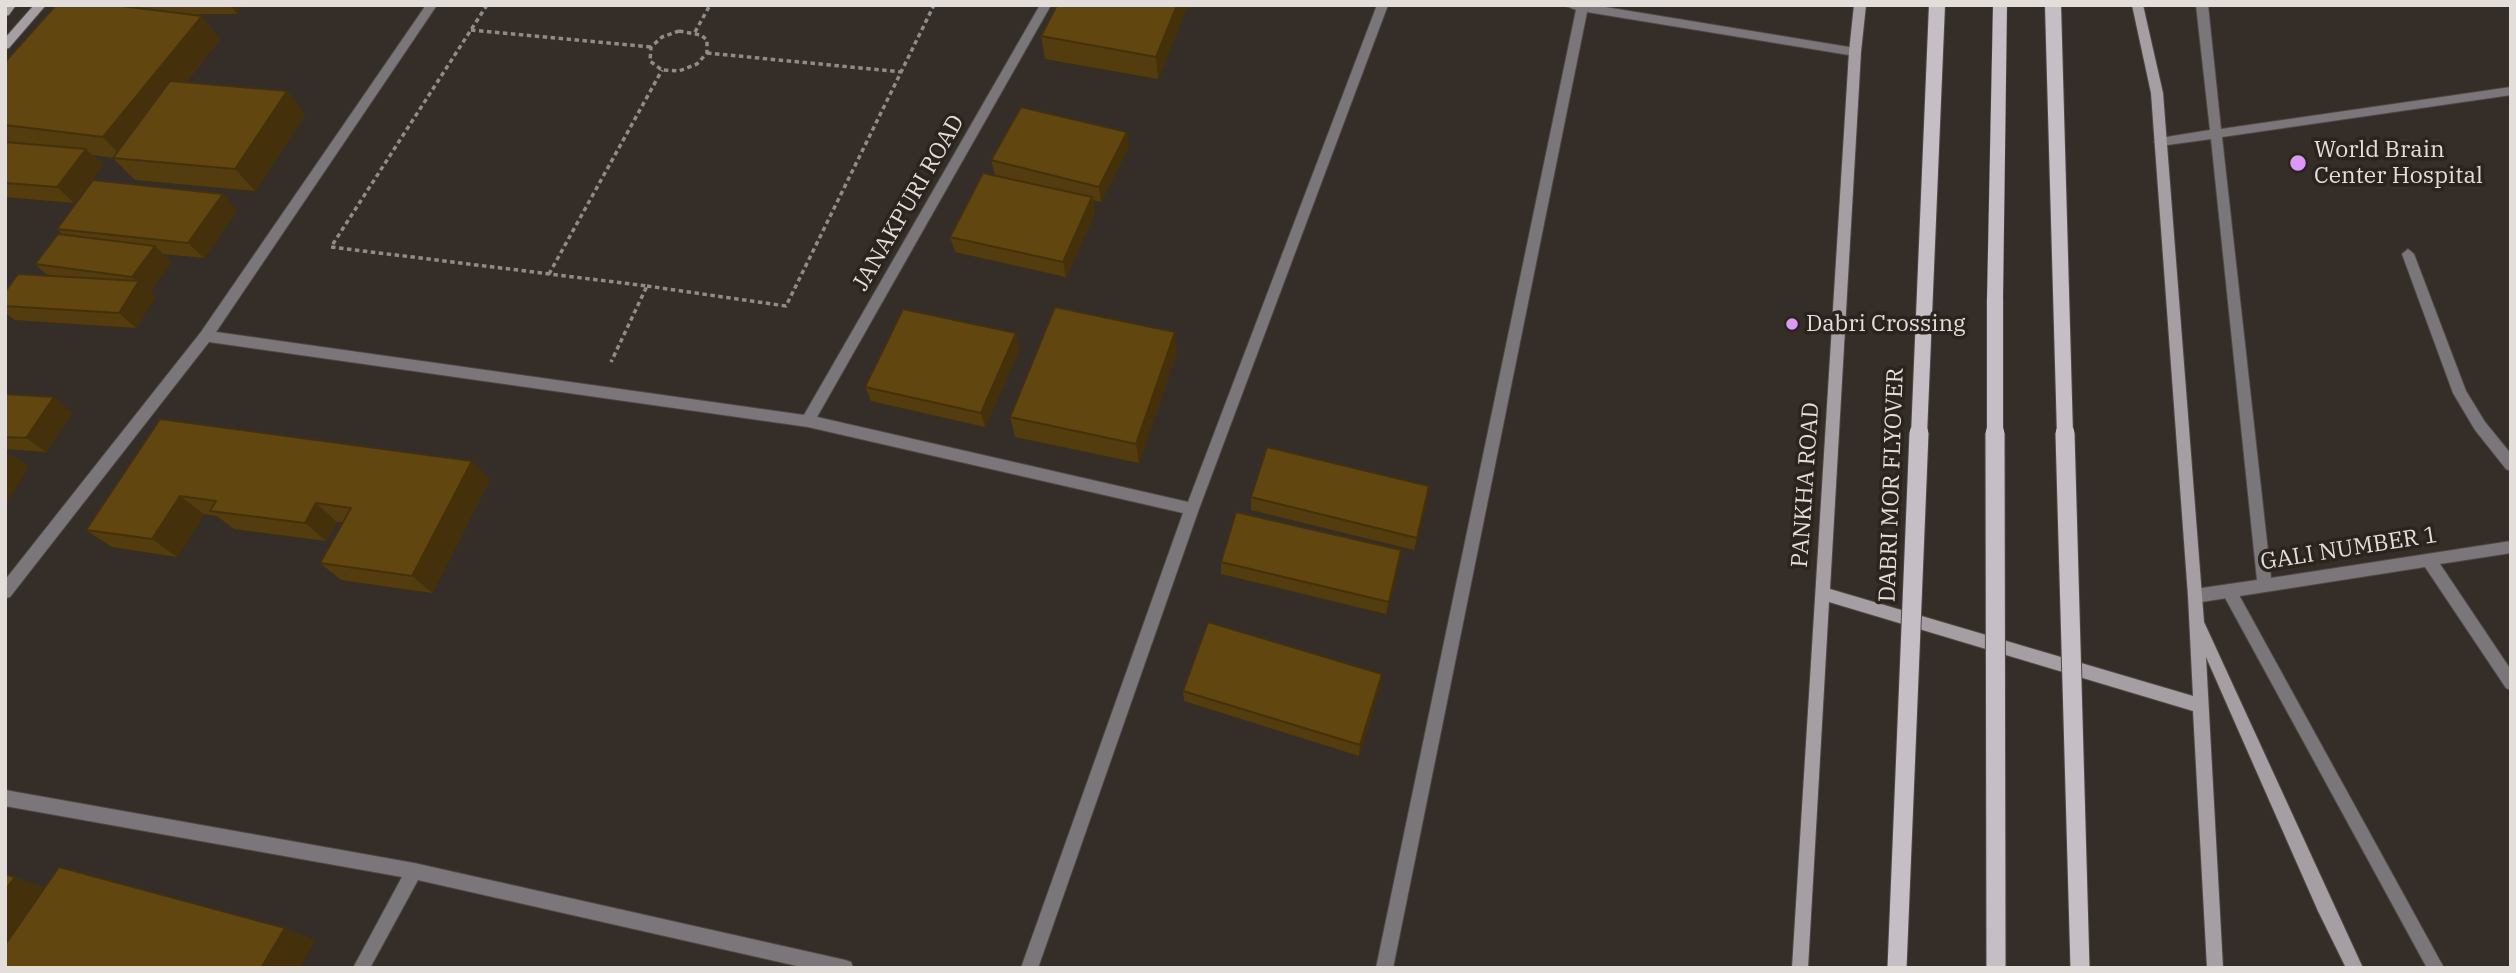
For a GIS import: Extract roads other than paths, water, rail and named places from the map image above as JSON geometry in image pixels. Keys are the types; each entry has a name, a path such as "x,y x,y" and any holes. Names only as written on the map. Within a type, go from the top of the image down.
{"main road":[{"path":"5,12 11,5"},
{"path":"5,45 41,5"},
{"name":"PANKHA ROAD","path":"1800,968 1860,5"},
{"name":"DABRI MOR FLYOVER","path":"1897,968 1937,5"},
{"path":"1996,968 1995,299 2000,5"},
{"path":"2053,5 2080,968"},
{"path":"2137,5 2157,93 2195,596 2215,968"},
{"path":"1822,593 2202,706"},
{"path":"2196,619 2355,968"}],"street":[{"path":"5,592 206,336 432,5"},
{"name":"JANAKPURI ROAD","path":"808,421 1046,5"},
{"path":"1029,968 1192,509 1383,5"},
{"path":"2202,5 2265,586"},
{"path":"1384,968 1578,6 1855,52"},
{"path":"2160,142 2511,91"},
{"path":"2408,254 2460,393 2480,426 2511,465"},
{"path":"206,336 808,421 1192,509"},
{"name":"GALI NUMBER 1","path":"2195,596 2511,547"},
{"path":"2429,560 2511,683"},
{"path":"2229,591 2436,968"},
{"path":"5,798 414,871 845,968"},
{"path":"361,968 414,871"}],"place":[{"name":"World Brain Center Hospital","path":"2298,163"},
{"name":"Dabri Crossing","path":"1792,324"}]}
